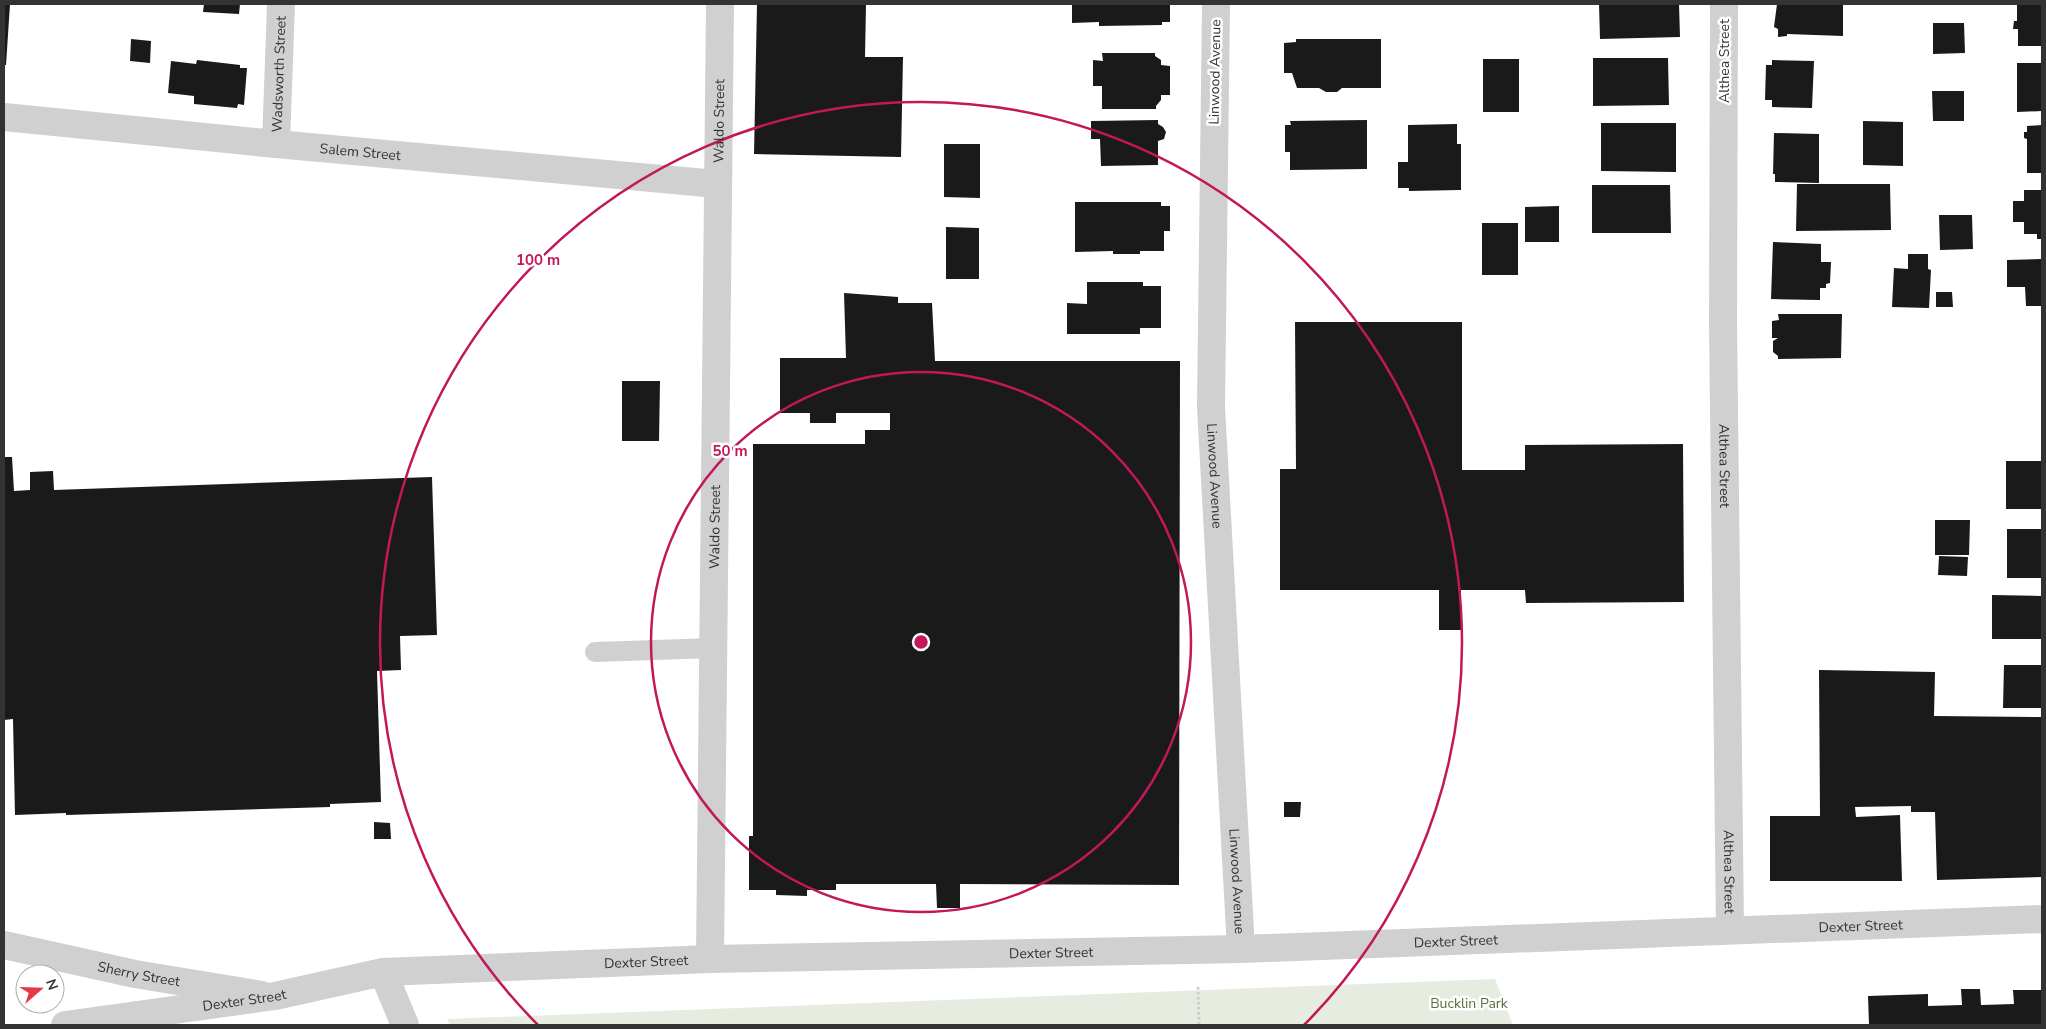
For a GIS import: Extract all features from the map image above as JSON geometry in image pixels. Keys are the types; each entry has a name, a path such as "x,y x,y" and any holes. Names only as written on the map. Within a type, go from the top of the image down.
{"street":[{"name":"Wadsworth Street","path":"276,144 281,4"},
{"name":"Waldo Street","path":"710,959 720,4"},
{"name":"Linwood Avenue","path":"1216,4 1211,407 1241,949"},
{"name":"Althea Street","path":"1724,4 1723,323 1730,929"},
{"name":"Salem Street","path":"4,117 717,184"},
{"name":"Dexter Street","path":"65,1025 275,996 383,972 710,959 1241,949 2042,918"},
{"name":"Sherry Street","path":"4,945 135,974 275,996"},
{"path":"383,972 405,1025"}],"lane":[{"path":"595,652 714,648"}],"path":[{"path":"1198,987 1199,1025"}],"green space":[{"name":"Bucklin Park","path":"1495,979 1513,1025 450,1025 447,1019"}],"building":[{"path":"4,4 10,4 6,65 4,65"},
{"path":"204,4 240,4 239,14 203,12"},
{"path":"757,4 866,4 865,57 903,57 901,157 754,154"},
{"path":"1072,4 1170,4 1170,22 1162,22 1162,25 1099,26 1099,22 1072,23"},
{"path":"1599,4 1679,4 1680,37 1600,39"},
{"path":"1777,4 1843,4 1843,36 1787,34 1787,36 1778,37 1778,29 1774,27"},
{"path":"2017,4 2042,4 2042,46 2018,46 2018,29 2013,29 2014,21 2017,21"},
{"path":"1933,23 1964,23 1965,53 1933,54"},
{"path":"131,39 151,41 150,63 130,61"},
{"path":"1296,39 1381,39 1381,88 1342,88 1337,92 1326,92 1319,88 1297,88 1292,73 1284,73 1284,43 1296,42"},
{"path":"1102,53 1155,53 1155,56 1161,60 1161,65 1170,66 1170,95 1161,95 1161,100 1156,109 1102,109 1102,86 1093,86 1093,60 1103,61"},
{"path":"1593,58 1668,58 1669,105 1593,106"},
{"path":"1483,59 1519,59 1519,112 1483,112"},
{"path":"197,60 240,65 240,68 247,68 244,105 238,104 237,108 194,104 194,96 168,93 171,61 196,64"},
{"path":"1772,60 1814,61 1812,108 1772,107 1772,100 1765,100 1766,65 1772,65"},
{"path":"2017,63 2042,63 2042,111 2017,112"},
{"path":"1932,91 1964,91 1964,121 1933,121"},
{"path":"1158,120 1158,124 1166,132 1164,139 1158,141 1158,165 1101,166 1100,139 1091,139 1091,121"},
{"path":"1367,120 1367,169 1290,170 1290,152 1285,152 1285,125 1291,125 1290,121"},
{"path":"1863,121 1903,122 1903,166 1863,165"},
{"path":"1601,123 1676,123 1676,172 1601,171"},
{"path":"1457,124 1457,144 1461,144 1461,190 1409,191 1409,188 1398,188 1398,162 1408,162 1408,125"},
{"path":"2042,125 2042,173 2027,173 2027,139 2024,138 2024,132 2027,132 2027,126"},
{"path":"1774,133 1819,134 1819,183 1775,182 1775,174 1773,174"},
{"path":"944,144 980,144 980,198 944,197"},
{"path":"1797,184 1890,184 1891,230 1796,231"},
{"path":"1592,185 1670,185 1671,233 1592,233"},
{"path":"2024,190 2042,190 2042,239 2037,239 2037,234 2024,234 2024,222 2013,222 2013,201 2024,201"},
{"path":"1075,202 1161,202 1161,206 1170,206 1170,231 1164,231 1164,251 1140,251 1140,254 1113,254 1113,251 1075,252"},
{"path":"1559,206 1559,242 1525,242 1525,207"},
{"path":"1939,215 1972,215 1973,249 1940,250"},
{"path":"1482,223 1518,223 1518,275 1482,275"},
{"path":"946,227 979,228 979,279 946,279"},
{"path":"1773,242 1821,244 1821,262 1831,262 1830,283 1826,284 1826,288 1820,288 1820,300 1771,299"},
{"path":"1908,254 1928,254 1928,269 1931,270 1929,308 1892,307 1894,268 1908,269"},
{"path":"2042,259 2042,306 2026,306 2025,287 2007,287 2007,260"},
{"path":"1087,282 1143,282 1143,286 1161,286 1161,328 1140,328 1140,334 1067,334 1067,303 1087,304"},
{"path":"1936,292 1952,292 1953,307 1936,307"},
{"path":"844,293 898,297 898,303 932,303 935,361 1180,361 1179,885 960,884 960,908 937,908 936,884 836,884 836,890 807,890 807,896 776,895 776,890 749,890 749,836 753,836 753,444 865,444 865,430 890,430 890,413 836,413 836,423 810,423 810,413 780,413 780,358 846,358"},
{"path":"1778,314 1842,314 1841,358 1778,359 1778,356 1773,352 1773,341 1778,338 1772,338 1772,321 1779,320"},
{"path":"1295,322 1462,322 1462,470 1525,470 1525,445 1683,444 1684,602 1526,603 1525,590 1461,590 1461,630 1439,630 1439,590 1280,590 1280,469 1296,469"},
{"path":"622,381 660,381 659,441 622,441"},
{"path":"4,457 12,457 14,491 30,490 30,472 53,471 54,490 432,477 437,635 400,636 401,670 377,671 381,802 330,804 330,807 15,815 13,719 4,720"},
{"path":"2006,461 2042,461 2042,509 2006,509"},
{"path":"1935,520 1970,520 1969,555 1935,555"},
{"path":"2007,529 2042,529 2042,578 2007,578"},
{"path":"1939,556 1968,557 1967,576 1938,575"},
{"path":"1992,595 2042,596 2042,639 1992,639"},
{"path":"2004,665 2042,665 2042,708 2003,708"},
{"path":"1819,670 1935,672 1934,716 2042,717 2042,877 1937,880 1935,812 1911,812 1911,806 1855,807 1856,817 1900,815 1902,881 1770,881 1770,816 1820,816"},
{"path":"1284,802 1301,802 1300,817 1284,817"},
{"path":"374,822 390,823 391,839 374,839"},
{"path":"1961,989 1980,989 1981,1005 2014,1004 2013,990 2042,990 2042,1025 1869,1025 1868,996 1928,994 1928,1006 1962,1005"}]}
